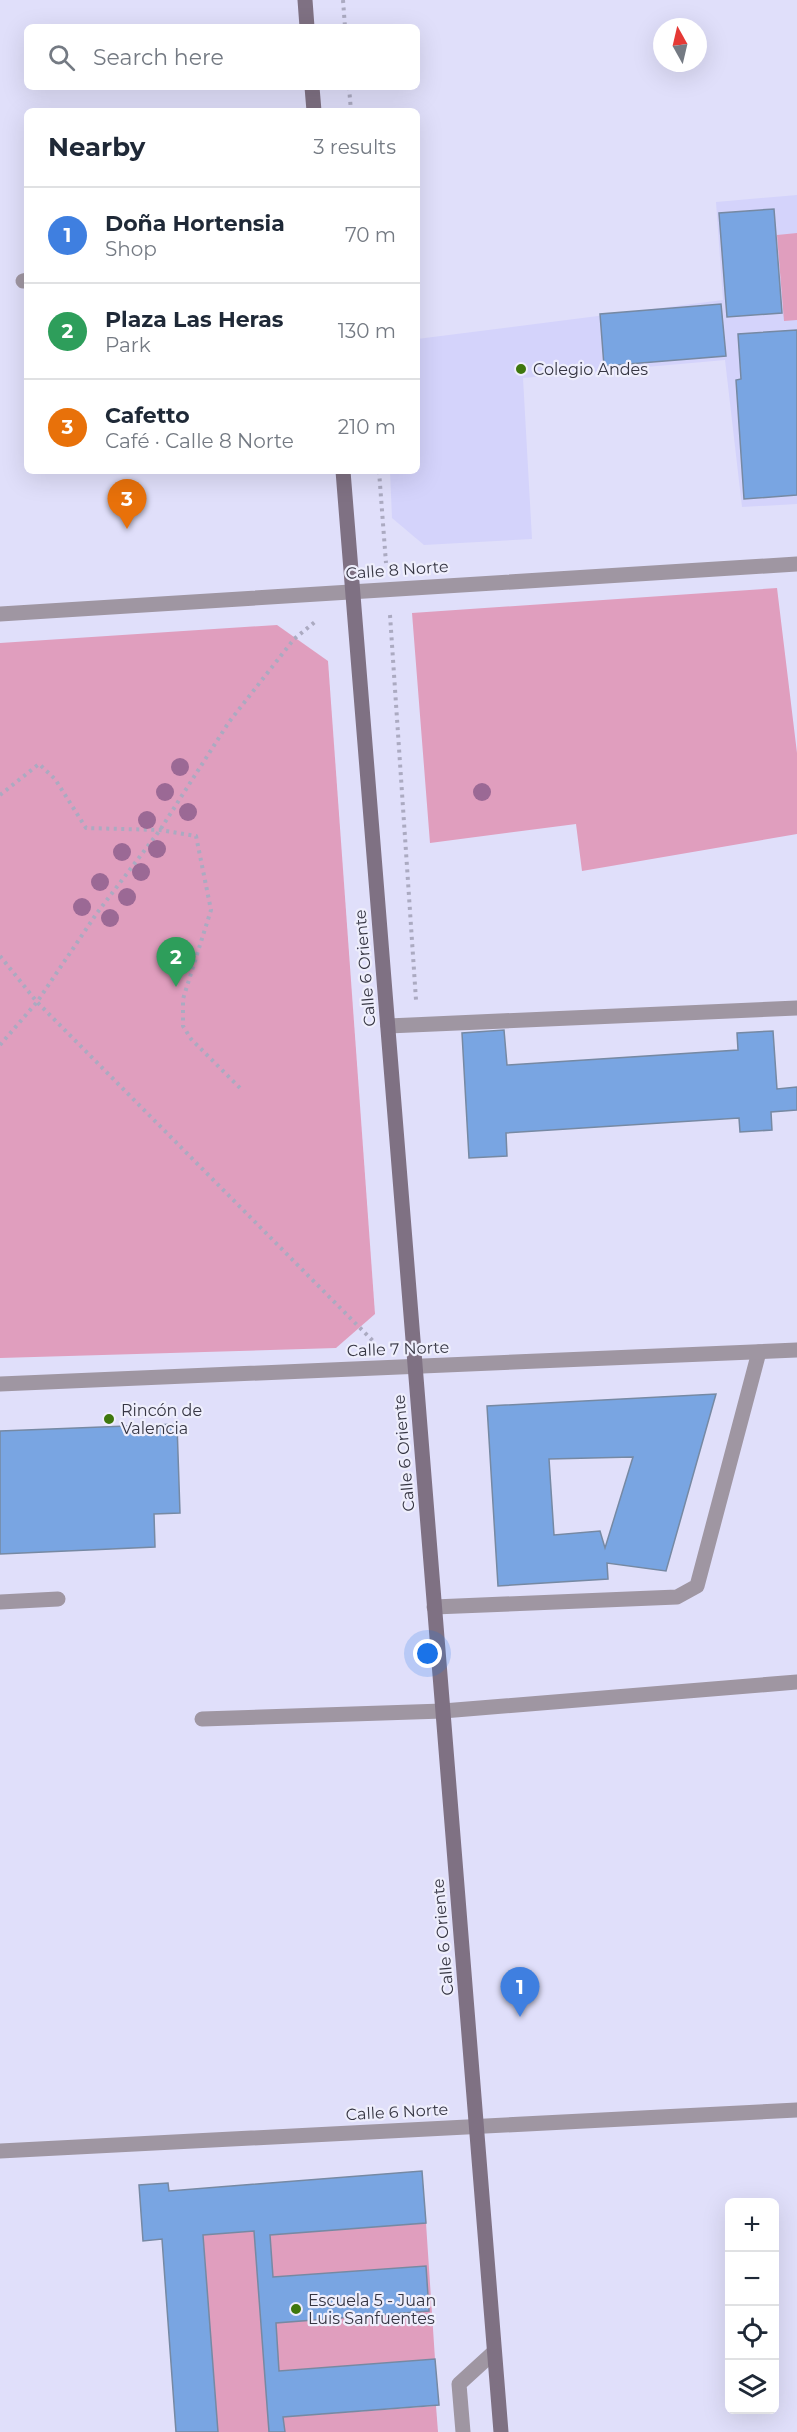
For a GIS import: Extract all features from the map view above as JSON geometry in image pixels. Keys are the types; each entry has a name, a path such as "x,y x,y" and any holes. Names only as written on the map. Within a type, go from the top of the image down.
{"main road":[{"path":"305,0 308,24"},
{"path":"312,90 314,108"},
{"name":"Calle 6 Oriente","path":"343,474 501,2432"}],"street":[{"name":"Calle 8 Norte","path":"0,614 797,564"},
{"path":"388,1026 797,1008"},
{"name":"Calle 7 Norte","path":"0,1384 797,1350"},
{"path":"434,1607 677,1597 697,1586 759,1352"},
{"path":"0,1602 58,1599"},
{"path":"202,1719 443,1711 797,1682"},
{"name":"Calle 6 Norte","path":"0,2151 797,2110"},
{"path":"463,2432 459,2384 494,2352"}],"path":[{"path":"343,0 345,24"},
{"path":"350,90 351,108"},
{"path":"0,1045 37,1002 97,913 160,830 229,722 294,639 319,618"},
{"path":"0,795 39,764 55,780 86,828 160,830 196,836 212,910 183,999 183,1026 191,1039 240,1088"},
{"path":"0,956 37,1002 399,1367"}],"shaded area":[{"name":"Colegio Andes","path":"797,195 797,504 742,507 725,360 523,378 532,539 424,545 392,518 390,474 420,474 420,339 723,300 716,202"},
{"path":"797,233 797,320 784,321 777,235"},
{"path":"777,588 797,753 797,834 582,871 576,824 430,843 412,613"},
{"path":"277,625 328,661 375,1314 336,1348 0,1358 0,643"},
{"path":"426,2223 435,2359 279,2371 276,2323 429,2311 426,2266 273,2277 270,2235"},
{"path":"254,2231 269,2432 218,2432 203,2235"},
{"path":"436,2406 438,2432 285,2432 283,2417"}],"building":[{"path":"774,209 782,313 727,317 719,213"},
{"path":"721,304 726,356 604,366 600,314"},
{"path":"797,330 797,495 744,499 736,380 741,379 738,334"},
{"path":"504,1030 507,1065 738,1050 737,1033 773,1031 777,1089 797,1087 797,1110 771,1112 772,1130 740,1132 739,1118 506,1133 507,1156 469,1158 462,1033"},
{"path":"716,1394 666,1571 607,1563 608,1579 498,1586 487,1406","holes":["633,1457 605,1548 600,1531 554,1535 549,1459"]},
{"path":"177,1424 180,1513 154,1514 155,1547 0,1554 0,1431"},
{"path":"422,2171 426,2223 270,2235 273,2277 426,2266 429,2311 276,2323 279,2371 435,2359 439,2405 283,2417 285,2432 269,2432 254,2231 203,2235 218,2432 176,2432 162,2239 143,2241 139,2185 168,2183 169,2191"}],"place":[{"name":"Colegio Andes","path":"521,369"},
{"name":"Cafetto","path":"127,529"},
{"name":"Plaza Las Heras","path":"176,987"},
{"name":"Rincón de Valencia","path":"109,1419"},
{"name":"Doña Hortensia","path":"520,2017"},
{"name":"Escuela 5 - Juan Luis Sanfuentes","path":"296,2309"}]}
